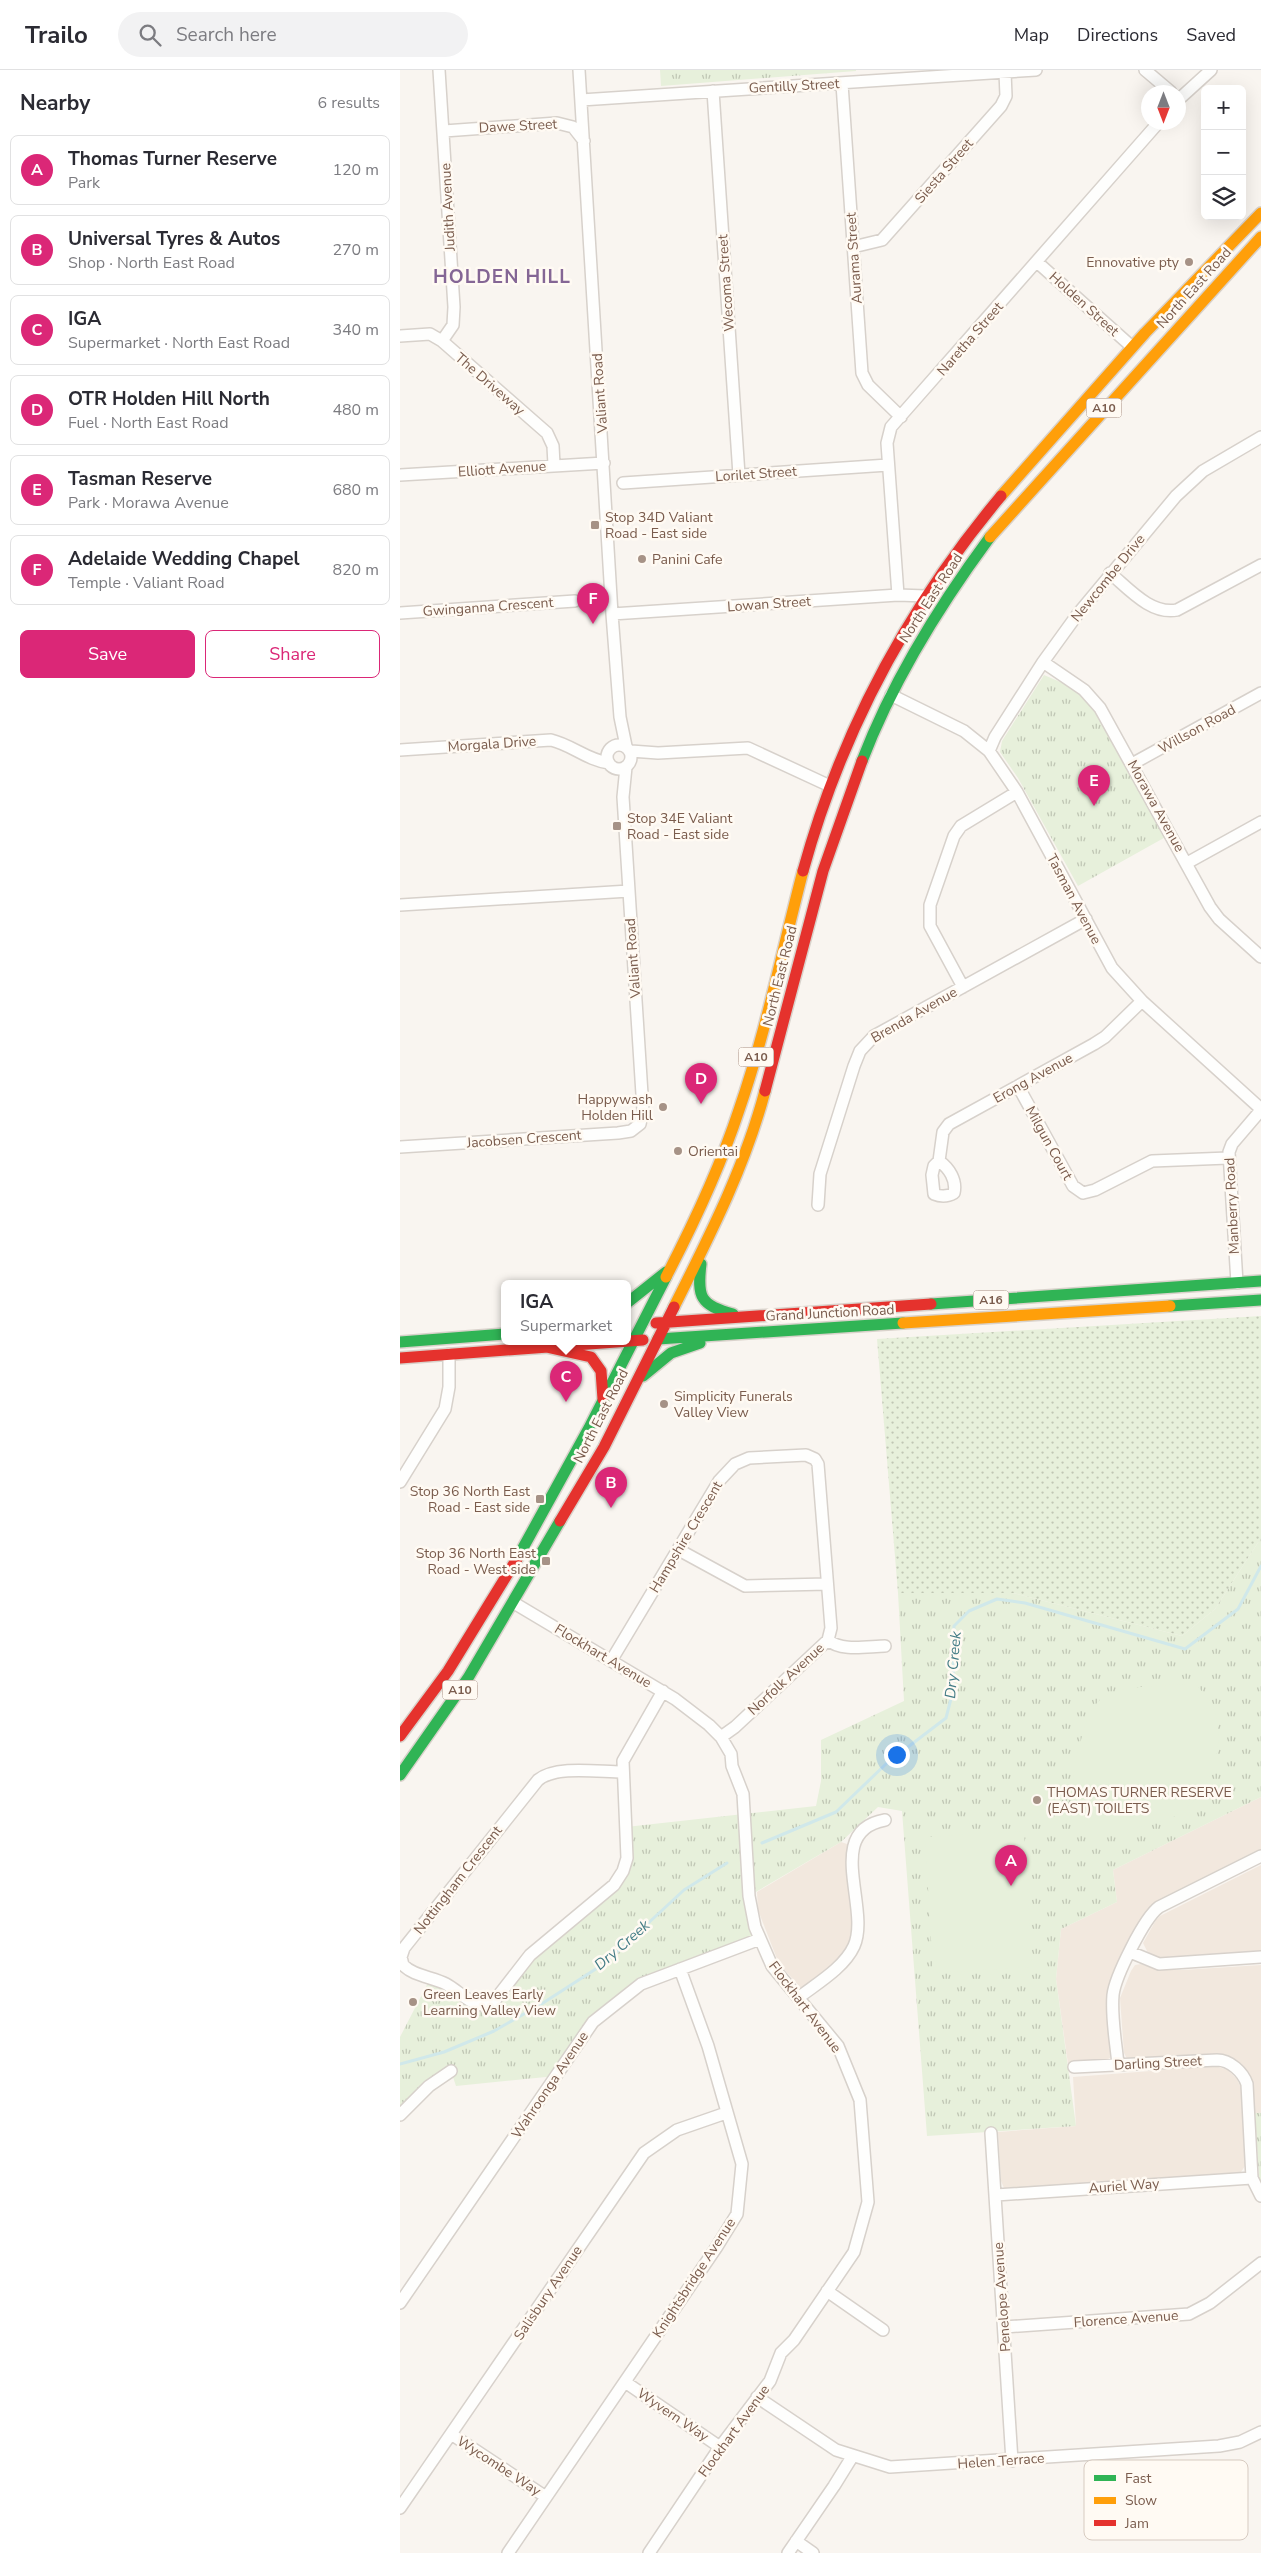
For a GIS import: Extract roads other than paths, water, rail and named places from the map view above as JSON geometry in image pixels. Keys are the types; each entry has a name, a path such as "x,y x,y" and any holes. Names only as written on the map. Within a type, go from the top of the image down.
{"main road":[{"path":"1209,263 1241,245 1259,243 1258,215"},
{"name":"North East Road","path":"400,1736 446,1674 483,1614 603,1402 673,1266 712,1182 748,1086 803,870 830,786 878,678 926,596 985,512 1131,346 1209,263 1258,215"},
{"name":"North East Road","path":"400,1775 468,1678 514,1603 604,1447 702,1252 739,1169 761,1106 821,880 856,773 891,695 932,620 996,529 1026,494 1259,243"},
{"path":"932,620 926,596 943,590 960,578"},
{"path":"840,819 837,801 830,786 843,782 856,773"},
{"path":"702,1252 698,1284 700,1298 715,1310 745,1318"},
{"path":"631,1301 673,1266"},
{"name":"Grand Junction Road","path":"631,1325 1261,1281"},
{"path":"1237,1283 1238,1301"},
{"name":"Grand Junction Road","path":"631,1341 1261,1300"},
{"path":"893,1307 894,1324"},
{"path":"633,1386 671,1353 687,1346 742,1333"},
{"path":"400,1342 501,1334"},
{"path":"448,1338 449,1354"},
{"name":"Grand Junction Road","path":"400,1358 575,1345"},
{"path":"546,1347 588,1356 595,1360 603,1374 603,1402"},
{"path":"483,1614 497,1606 514,1603 506,1574"}],"street":[{"name":"Judith Avenue","path":"440,70 454,316 453,325 442,341"},
{"name":"Valiant Road","path":"579,70 620,717 620,757 642,1118"},
{"name":"Gentilly Street","path":"581,100 1036,70"},
{"path":"1146,70 1163,85"},
{"path":"1186,93 1211,70"},
{"name":"Siesta Street","path":"853,247 882,240 1001,106 1006,96 1005,72"},
{"name":"Aurama Street","path":"842,84 864,380 901,417"},
{"name":"Wecoma Street","path":"713,91 739,475"},
{"name":"Dawe Street","path":"444,131 558,122 573,127 584,141"},
{"name":"Naretha Street","path":"898,595 888,465 887,438 891,427 1152,130"},
{"name":"Holden Street","path":"1037,262 1131,346"},
{"name":"The Driveway","path":"400,336 430,334 442,341 547,433 553,446 554,465"},
{"name":"Newcombe Drive","path":"989,752 995,737 1043,662 1110,573 1176,496 1216,463 1261,437"},
{"name":"Elliott Avenue","path":"400,475 604,463"},
{"name":"Lorilet Street","path":"623,483 888,465"},
{"path":"1110,573 1151,607 1170,612 1261,565"},
{"name":"Lowan Street","path":"612,614 898,595 926,596"},
{"name":"Gwinganna Crescent","path":"400,614 575,601"},
{"name":"Morawa Avenue","path":"1043,662 1091,698 1100,708 1210,907 1219,919 1261,957"},
{"name":"Willson Road","path":"1132,764 1261,693"},
{"name":"Tasman Avenue","path":"891,695 964,731 989,752 1017,792 1112,968 1142,1001 1261,1110"},
{"name":"Morgala Drive","path":"400,750 551,740 569,745 598,762 620,757"},
{"path":"620,757 748,748 830,786"},
{"path":"963,986 930,926 930,905 954,836 961,826 1017,792"},
{"path":"1187,863 1261,822"},
{"path":"400,905 629,891"},
{"name":"Brenda Avenue","path":"818,1205 820,1174 860,1052 874,1036 1086,919"},
{"name":"Erong Avenue","path":"939,1161 941,1139 949,1124 1105,1037 1142,1001"},
{"name":"Milgun Court","path":"1018,1086 1073,1186 1083,1193 1096,1190 1152,1161 1228,1158"},
{"name":"Manberry Road","path":"1237,1283 1228,1158 1232,1144 1261,1110"},
{"name":"Jacobsen Crescent","path":"400,1147 618,1133 631,1131 640,1124 642,1118"},
{"path":"400,1482 445,1409 449,1387 449,1354"},
{"name":"Hampshire Crescent","path":"611,1661 715,1487 734,1464 750,1458 808,1455 815,1459 820,1470 831,1628 828,1640"},
{"path":"679,1550 744,1586 827,1584"},
{"name":"Flockhart Avenue","path":"514,1603 663,1692 699,1716 721,1737 731,1754 732,1766 742,1789 749,1894 753,1917 760,1938 772,1966 838,2046 860,2100 868,2202 854,2252 794,2340 781,2353 770,2381 720,2447 649,2553"},
{"name":"Norfolk Avenue","path":"721,1737 735,1727 828,1640 834,1645 843,1646 885,1646"},
{"path":"622,1772 626,1753 663,1692"},
{"name":"Nottingham Crescent","path":"558,1771 622,1772 627,1848 626,1863 621,1876 614,1885 530,1955 498,1996 488,2005 475,2003 445,1983 406,1968 401,1961 401,1953 542,1777 558,1771"},
{"path":"798,1998 839,1965 853,1948 857,1932 854,1844 864,1828 885,1820"},
{"path":"1118,2065 1114,1994 1130,1952 1152,1912 1261,1856"},
{"name":"Wahroonga Avenue","path":"400,2303 593,2022 641,1984 760,1938"},
{"path":"1130,1952 1159,1964 1261,1958"},
{"name":"Knightsbridge Avenue","path":"508,2553 735,2218 742,2164 708,2046 680,1969"},
{"name":"Darling Street","path":"1074,2068 1221,2060 1239,2072 1245,2080 1248,2094 1252,2178"},
{"path":"400,2115 429,2086 451,2071"},
{"name":"Salisbury Avenue","path":"400,2508 644,2153 677,2130 726,2113"},
{"name":"Penelope Avenue","path":"991,2133 1012,2461"},
{"path":"1252,2178 1261,2196"},
{"name":"Auriel Way","path":"996,2195 1252,2178"},
{"name":"Florence Avenue","path":"1004,2327 1189,2314 1210,2303 1261,2263"},
{"path":"827,2291 883,2330"},
{"name":"Wyvern Way","path":"625,2382 720,2447"},
{"name":"Helen Terrace","path":"757,2397 832,2448 852,2456 895,2467 1012,2461 1219,2446 1240,2442 1261,2432"},
{"name":"Wycombe Way","path":"451,2434 546,2497"},
{"path":"788,2553 852,2456"},
{"path":"796,2541 813,2553"}],"waterway":[{"name":"Dry Creek","path":"762,1843 836,1812 887,1763 946,1718 953,1691 954,1626 969,1611 997,1599 1025,1603 1185,1649 1238,1609 1261,1566"},
{"name":"Dry Creek","path":"400,2064 444,2052 494,2031 543,2003 605,1963 684,1890 727,1863"}],"place":[{"name":"Ennovative pty","path":"1189,262"},
{"name":"Stop 34D Valiant Road - East side","path":"595,525"},
{"name":"Panini Cafe","path":"642,559"},
{"name":"Adelaide Wedding Chapel","path":"593,624"},
{"name":"Tasman Reserve","path":"1094,806"},
{"name":"Stop 34E Valiant Road - East side","path":"617,826"},
{"name":"OTR Holden Hill North","path":"701,1104"},
{"name":"Happywash Holden Hill","path":"663,1107"},
{"name":"Orientai","path":"678,1151"},
{"name":"IGA","path":"566,1402"},
{"name":"Simplicity Funerals Valley View","path":"664,1404"},
{"name":"Stop 36 North East Road - East side","path":"540,1499"},
{"name":"Universal Tyres & Autos","path":"611,1508"},
{"name":"Stop 36 North East Road - West side","path":"546,1561"},
{"name":"THOMAS TURNER RESERVE (EAST) TOILETS","path":"1037,1800"},
{"name":"Thomas Turner Reserve","path":"1011,1886"},
{"name":"Green Leaves Early Learning Valley View","path":"413,2002"}],"district":[{"name":"HOLDEN HILL","path":"502,277"}]}
